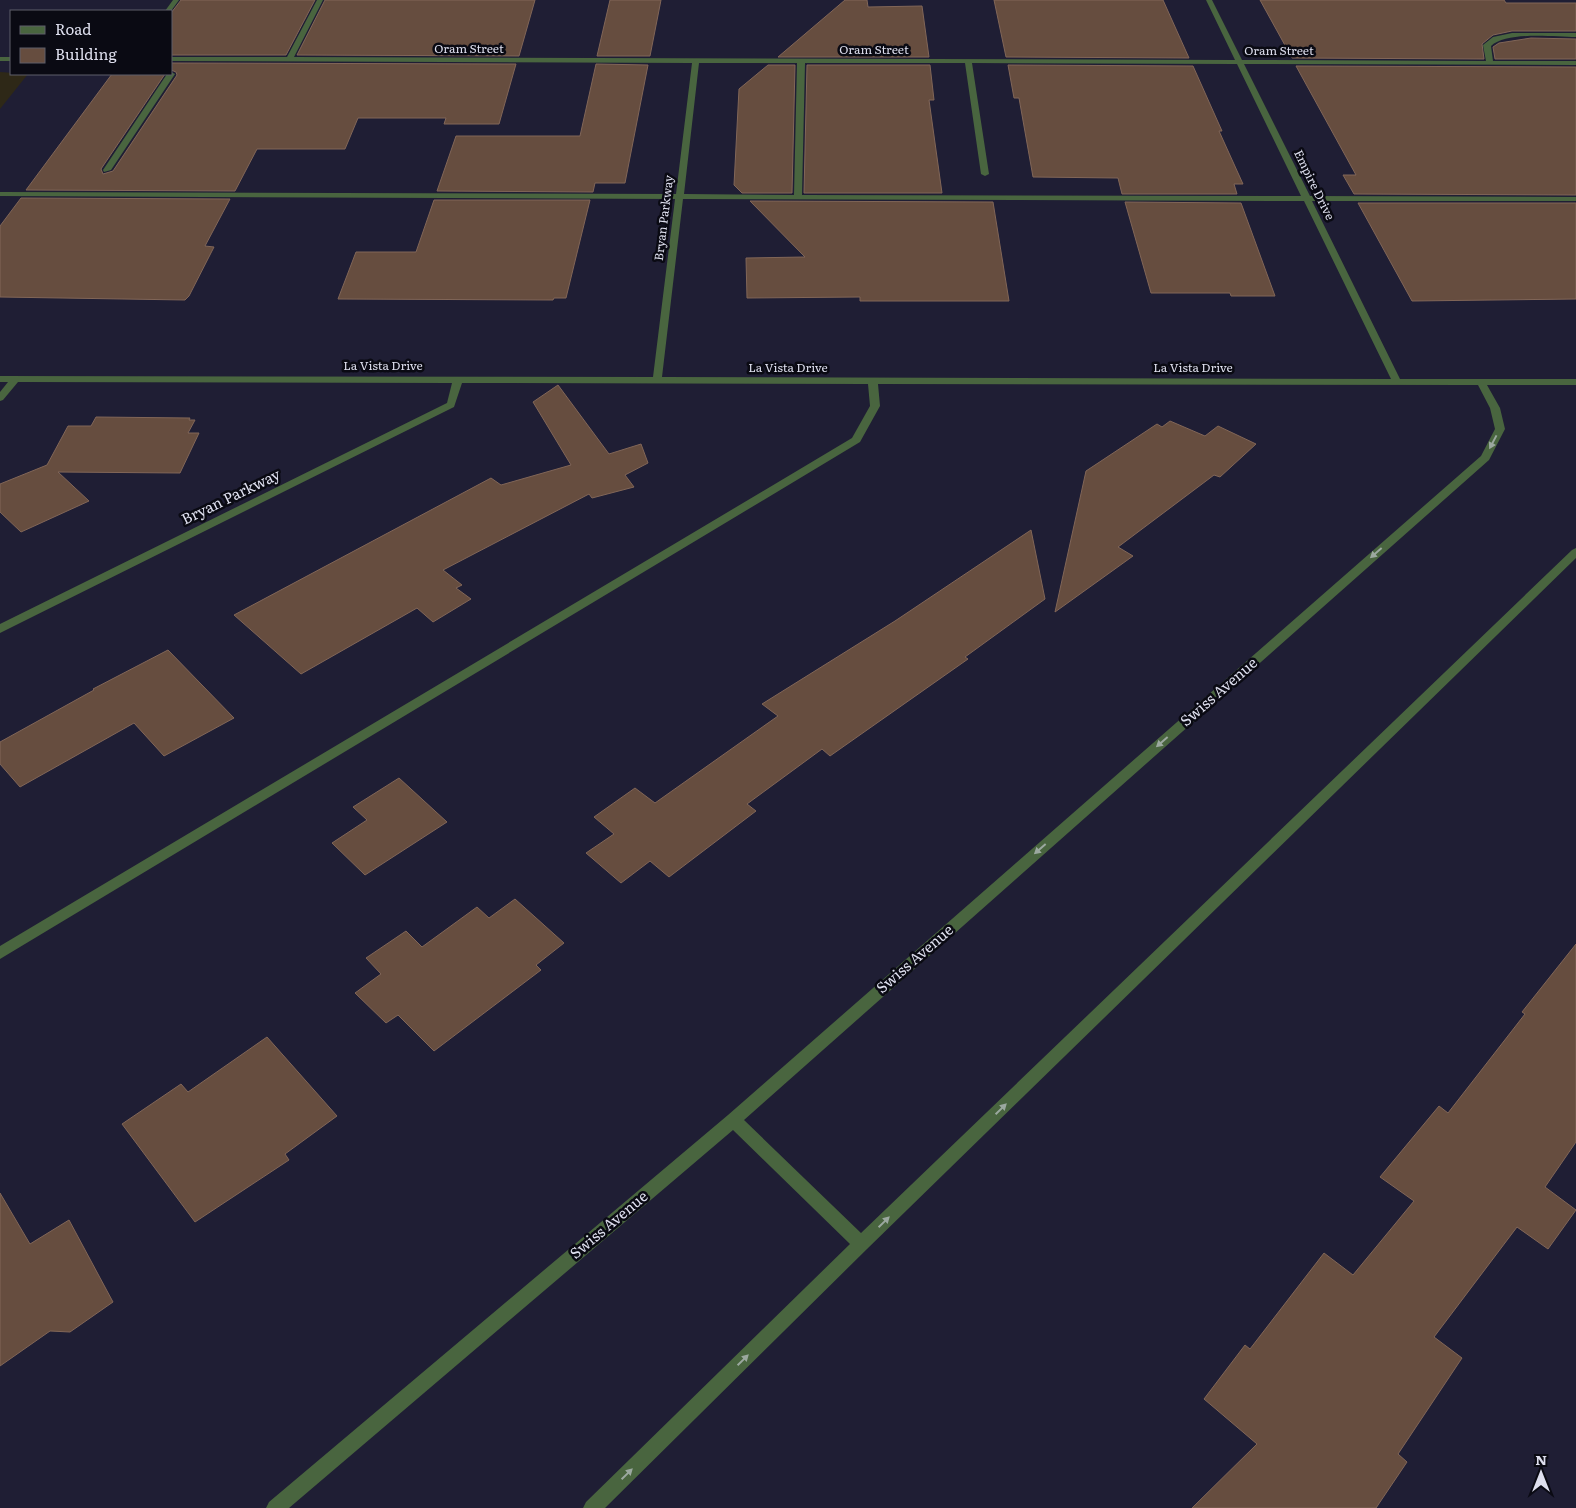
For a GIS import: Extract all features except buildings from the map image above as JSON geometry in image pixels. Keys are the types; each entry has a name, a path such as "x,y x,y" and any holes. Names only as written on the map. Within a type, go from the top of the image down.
{"street":[{"path":"289,60 320,0"},
{"name":"Empire Drive","path":"1209,0 1397,382"},
{"path":"1490,63 1487,46 1495,38 1512,35 1576,35"},
{"name":"Oram Street","path":"172,60 1576,63"},
{"path":"172,73 181,60"},
{"name":"Bryan Parkway","path":"657,380 696,60"},
{"path":"798,198 801,60"},
{"path":"968,61 985,174"},
{"path":"107,170 170,75"},
{"path":"0,194 679,198 1576,199"},
{"name":"La Vista Drive","path":"0,379 1576,382"},
{"path":"0,398 15,379"},
{"name":"Bryan Parkway","path":"0,629 451,405 458,379"},
{"path":"0,953 856,440 875,406 873,380"},
{"name":"Swiss Avenue","path":"275,1508 733,1120 1485,458 1500,429 1495,408 1481,382"},
{"path":"592,1508 861,1244 1576,552"},
{"path":"733,1120 861,1244"}],"shaded area":[{"path":"0,72 10,73 10,75 27,75 0,109"}]}
